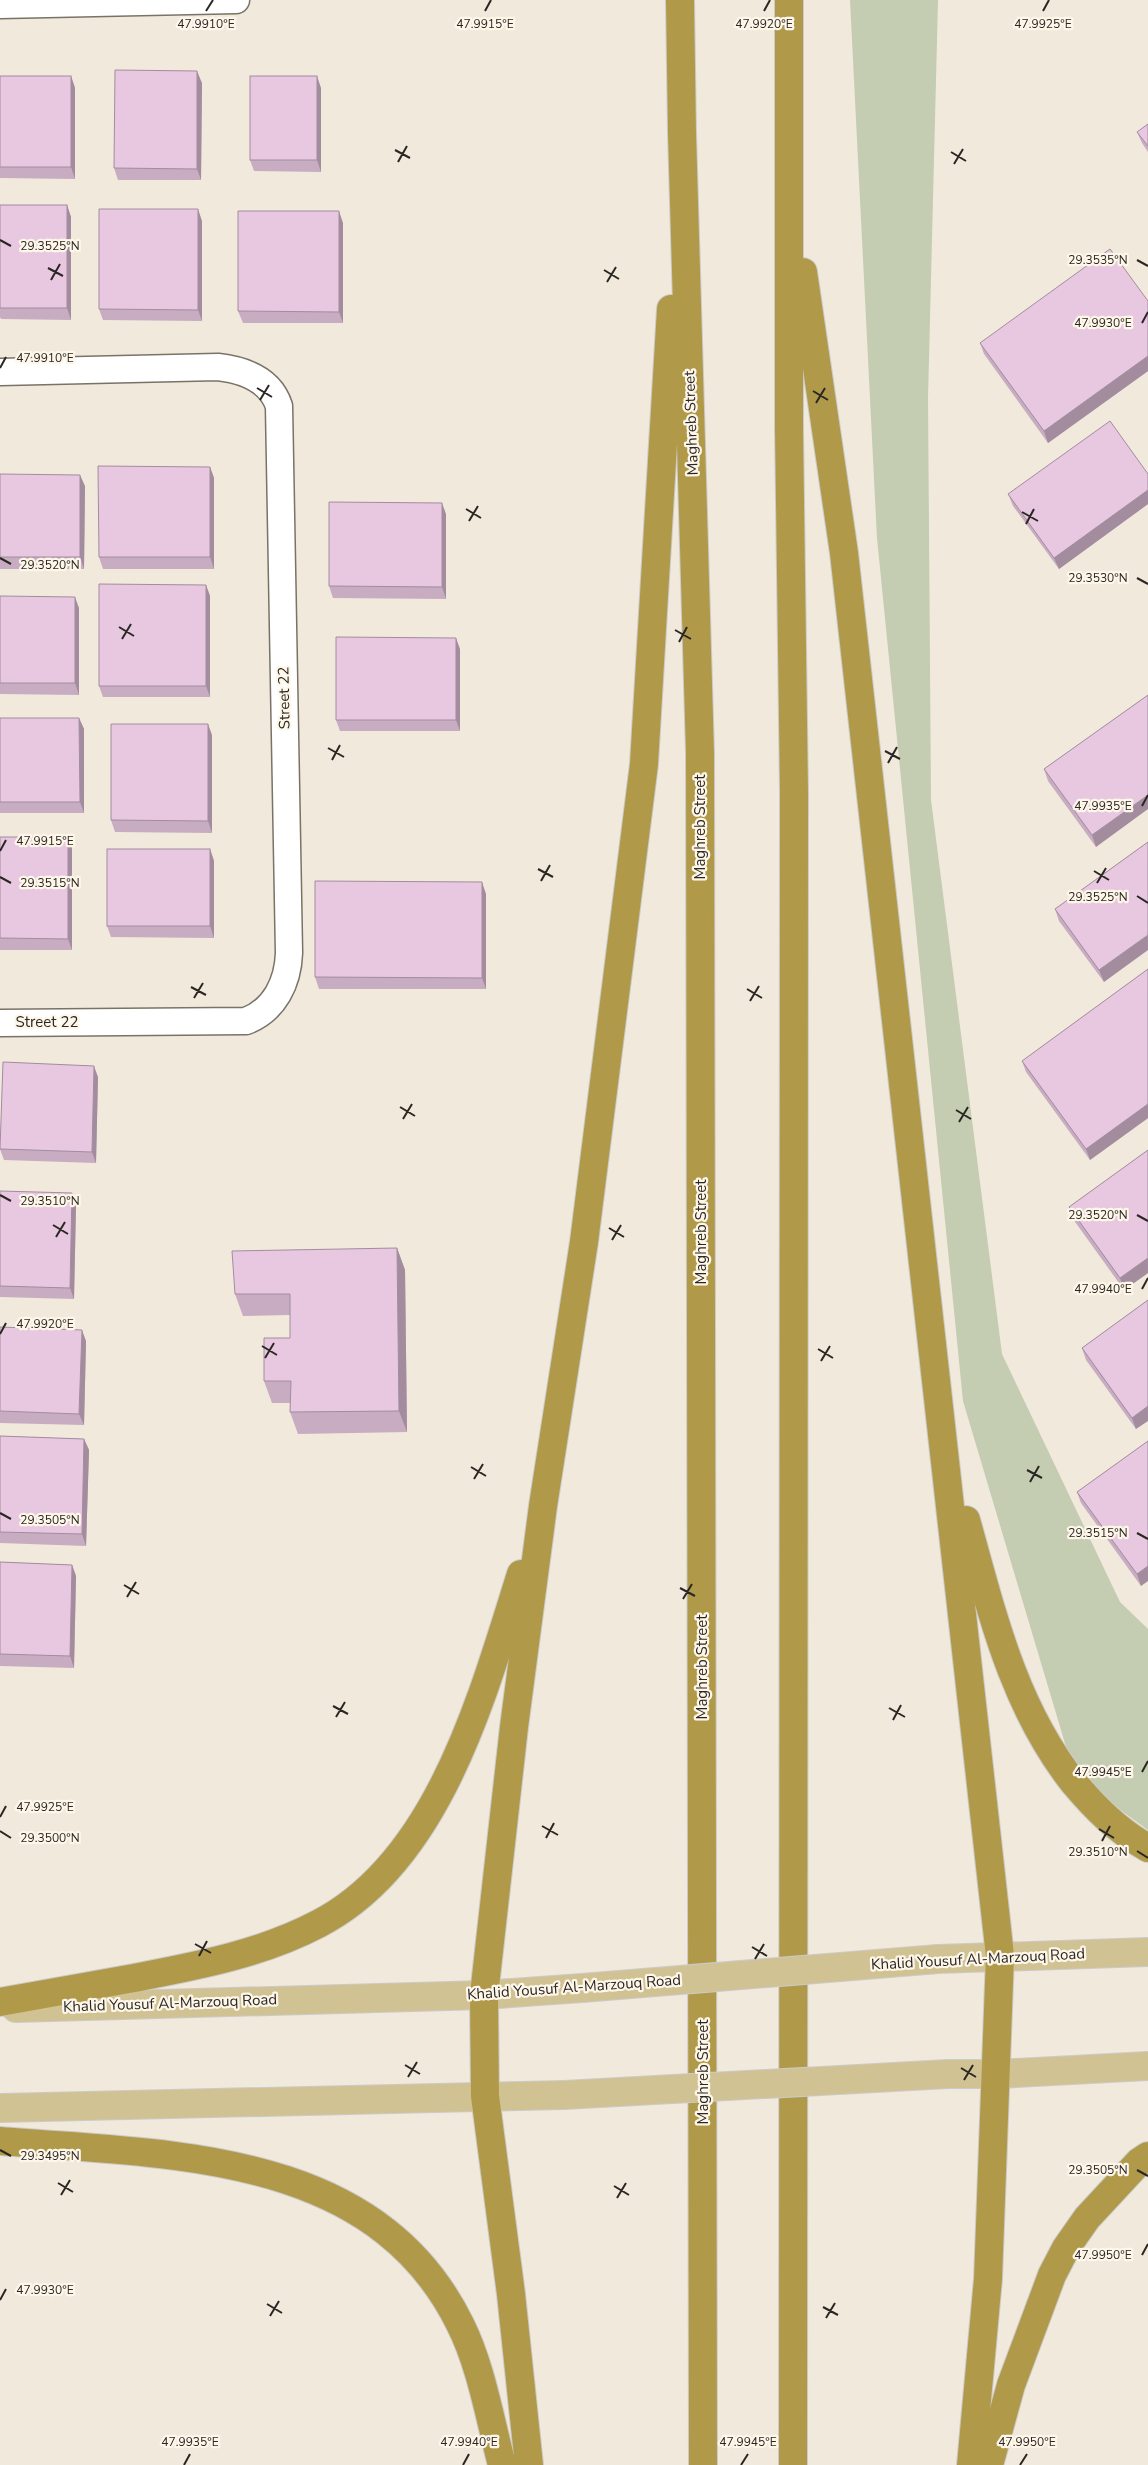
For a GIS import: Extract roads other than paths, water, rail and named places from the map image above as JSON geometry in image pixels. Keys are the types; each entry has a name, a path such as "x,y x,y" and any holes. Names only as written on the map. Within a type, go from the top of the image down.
{"highway":[{"name":"Maghreb Street","path":"680,0 682,133 700,753 704,2465"},
{"path":"790,0 789,428 794,793 793,2465"},
{"path":"529,2465 511,2294 485,2096 484,1995 493,1902 543,1506 584,1242 644,764 682,133"},
{"path":"789,176 844,553 1000,1956 988,2279 971,2465"},
{"path":"944,1441 991,1610 1014,1678 1031,1718 1054,1758 1095,1809 1109,1822 1148,1848"},
{"path":"0,2002 176,1970 232,1957 319,1924 357,1898 389,1867 416,1832 439,1795 484,1688 543,1506"},
{"path":"0,2141 191,2157 250,2168 295,2182 334,2200 366,2218 394,2238 420,2265 442,2292 461,2325 476,2369 502,2465"},
{"path":"989,2465 1011,2385 1052,2275 1066,2248 1087,2218 1139,2162 1148,2156"}],"main road":[{"name":"Khalid Yousuf Al-Marzouq Road","path":"0,2008 484,1995 938,1959 1148,1952"},
{"path":"0,2108 564,2095 948,2074 996,2074 1148,2066"}],"street":[{"path":"0,6 236,0"},
{"name":"Street 22","path":"0,372 218,367 242,372 254,377 265,383 276,397 279,406 290,953 286,976 275,1000 266,1010 246,1021 0,1022"}]}
